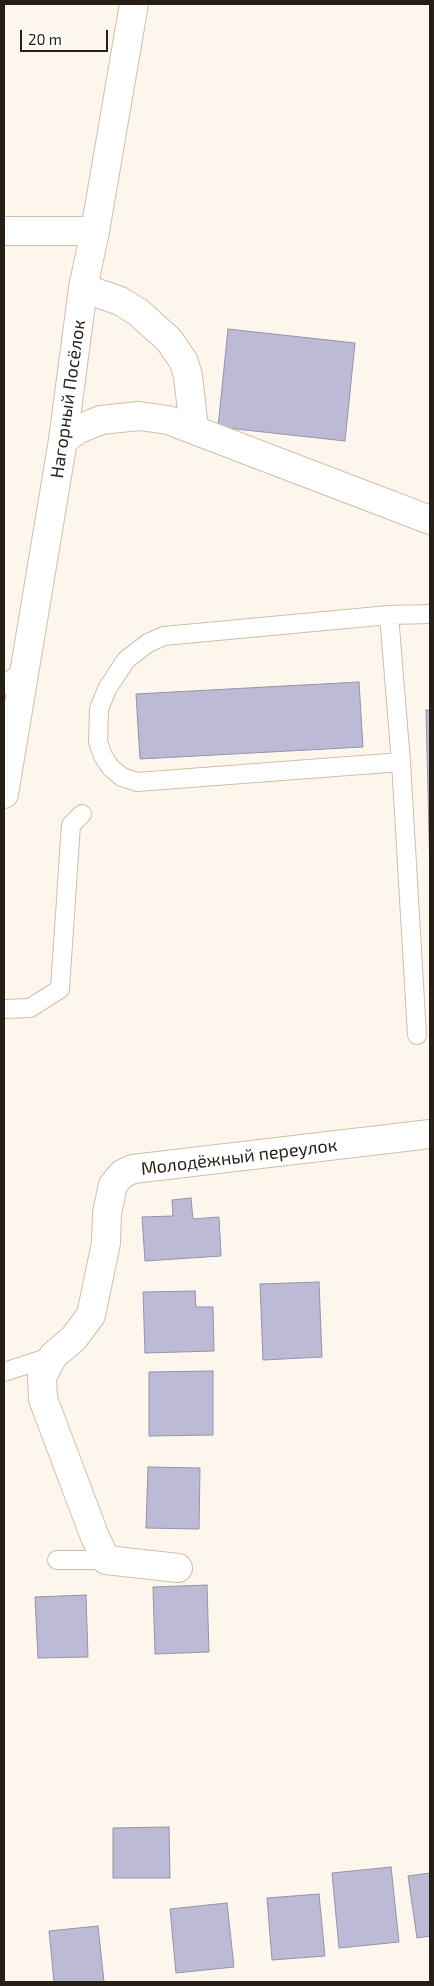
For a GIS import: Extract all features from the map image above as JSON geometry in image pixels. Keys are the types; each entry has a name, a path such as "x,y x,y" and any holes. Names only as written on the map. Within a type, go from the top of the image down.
{"street":[{"name":"Нагорный Посёлок","path":"4,794 14,677 63,440 83,288 95,232 134,4"},
{"path":"4,231 95,232"},
{"path":"83,288 120,301 138,312 169,340 184,362 188,376 194,429"},
{"path":"63,440 93,422 127,416 161,418 430,520"},
{"name":"Молодёжный переулок","path":"106,1560 95,1537 43,1399 42,1376 53,1356 74,1338 91,1315 106,1243 107,1213 113,1185 122,1174 133,1169 430,1134"},
{"path":"106,1560 178,1568"}],"lane":[{"path":"401,762 137,782 122,777 111,768 103,756 98,742 99,709 107,688 126,660 148,643 164,636 389,615 430,614"},
{"path":"389,615 401,762 417,1035"},
{"path":"4,1009 30,1008 60,989 71,825 82,814"},
{"path":"4,1372 53,1356"},
{"path":"58,1560 106,1560"}],"building":[{"path":"228,329 355,343 345,441 218,427"},
{"path":"359,682 363,747 140,759 136,694"},
{"path":"426,710 430,710 430,875"},
{"path":"191,1198 193,1219 219,1217 221,1256 145,1261 142,1217 173,1216 172,1200"},
{"path":"319,1282 322,1357 263,1360 260,1284"},
{"path":"195,1291 196,1307 213,1307 214,1351 145,1353 143,1292"},
{"path":"213,1371 213,1435 149,1436 149,1372"},
{"path":"148,1467 200,1468 199,1529 146,1528"},
{"path":"207,1585 209,1652 155,1654 153,1587"},
{"path":"86,1595 88,1657 38,1658 35,1597"},
{"path":"169,1827 170,1878 113,1878 113,1828"},
{"path":"391,1867 399,1942 339,1948 332,1873"},
{"path":"430,1873 430,1936 417,1938 408,1876"},
{"path":"319,1894 325,1956 272,1960 267,1898"},
{"path":"227,1903 234,1967 176,1973 170,1909"},
{"path":"98,1926 104,1982 54,1982 49,1931"}]}
